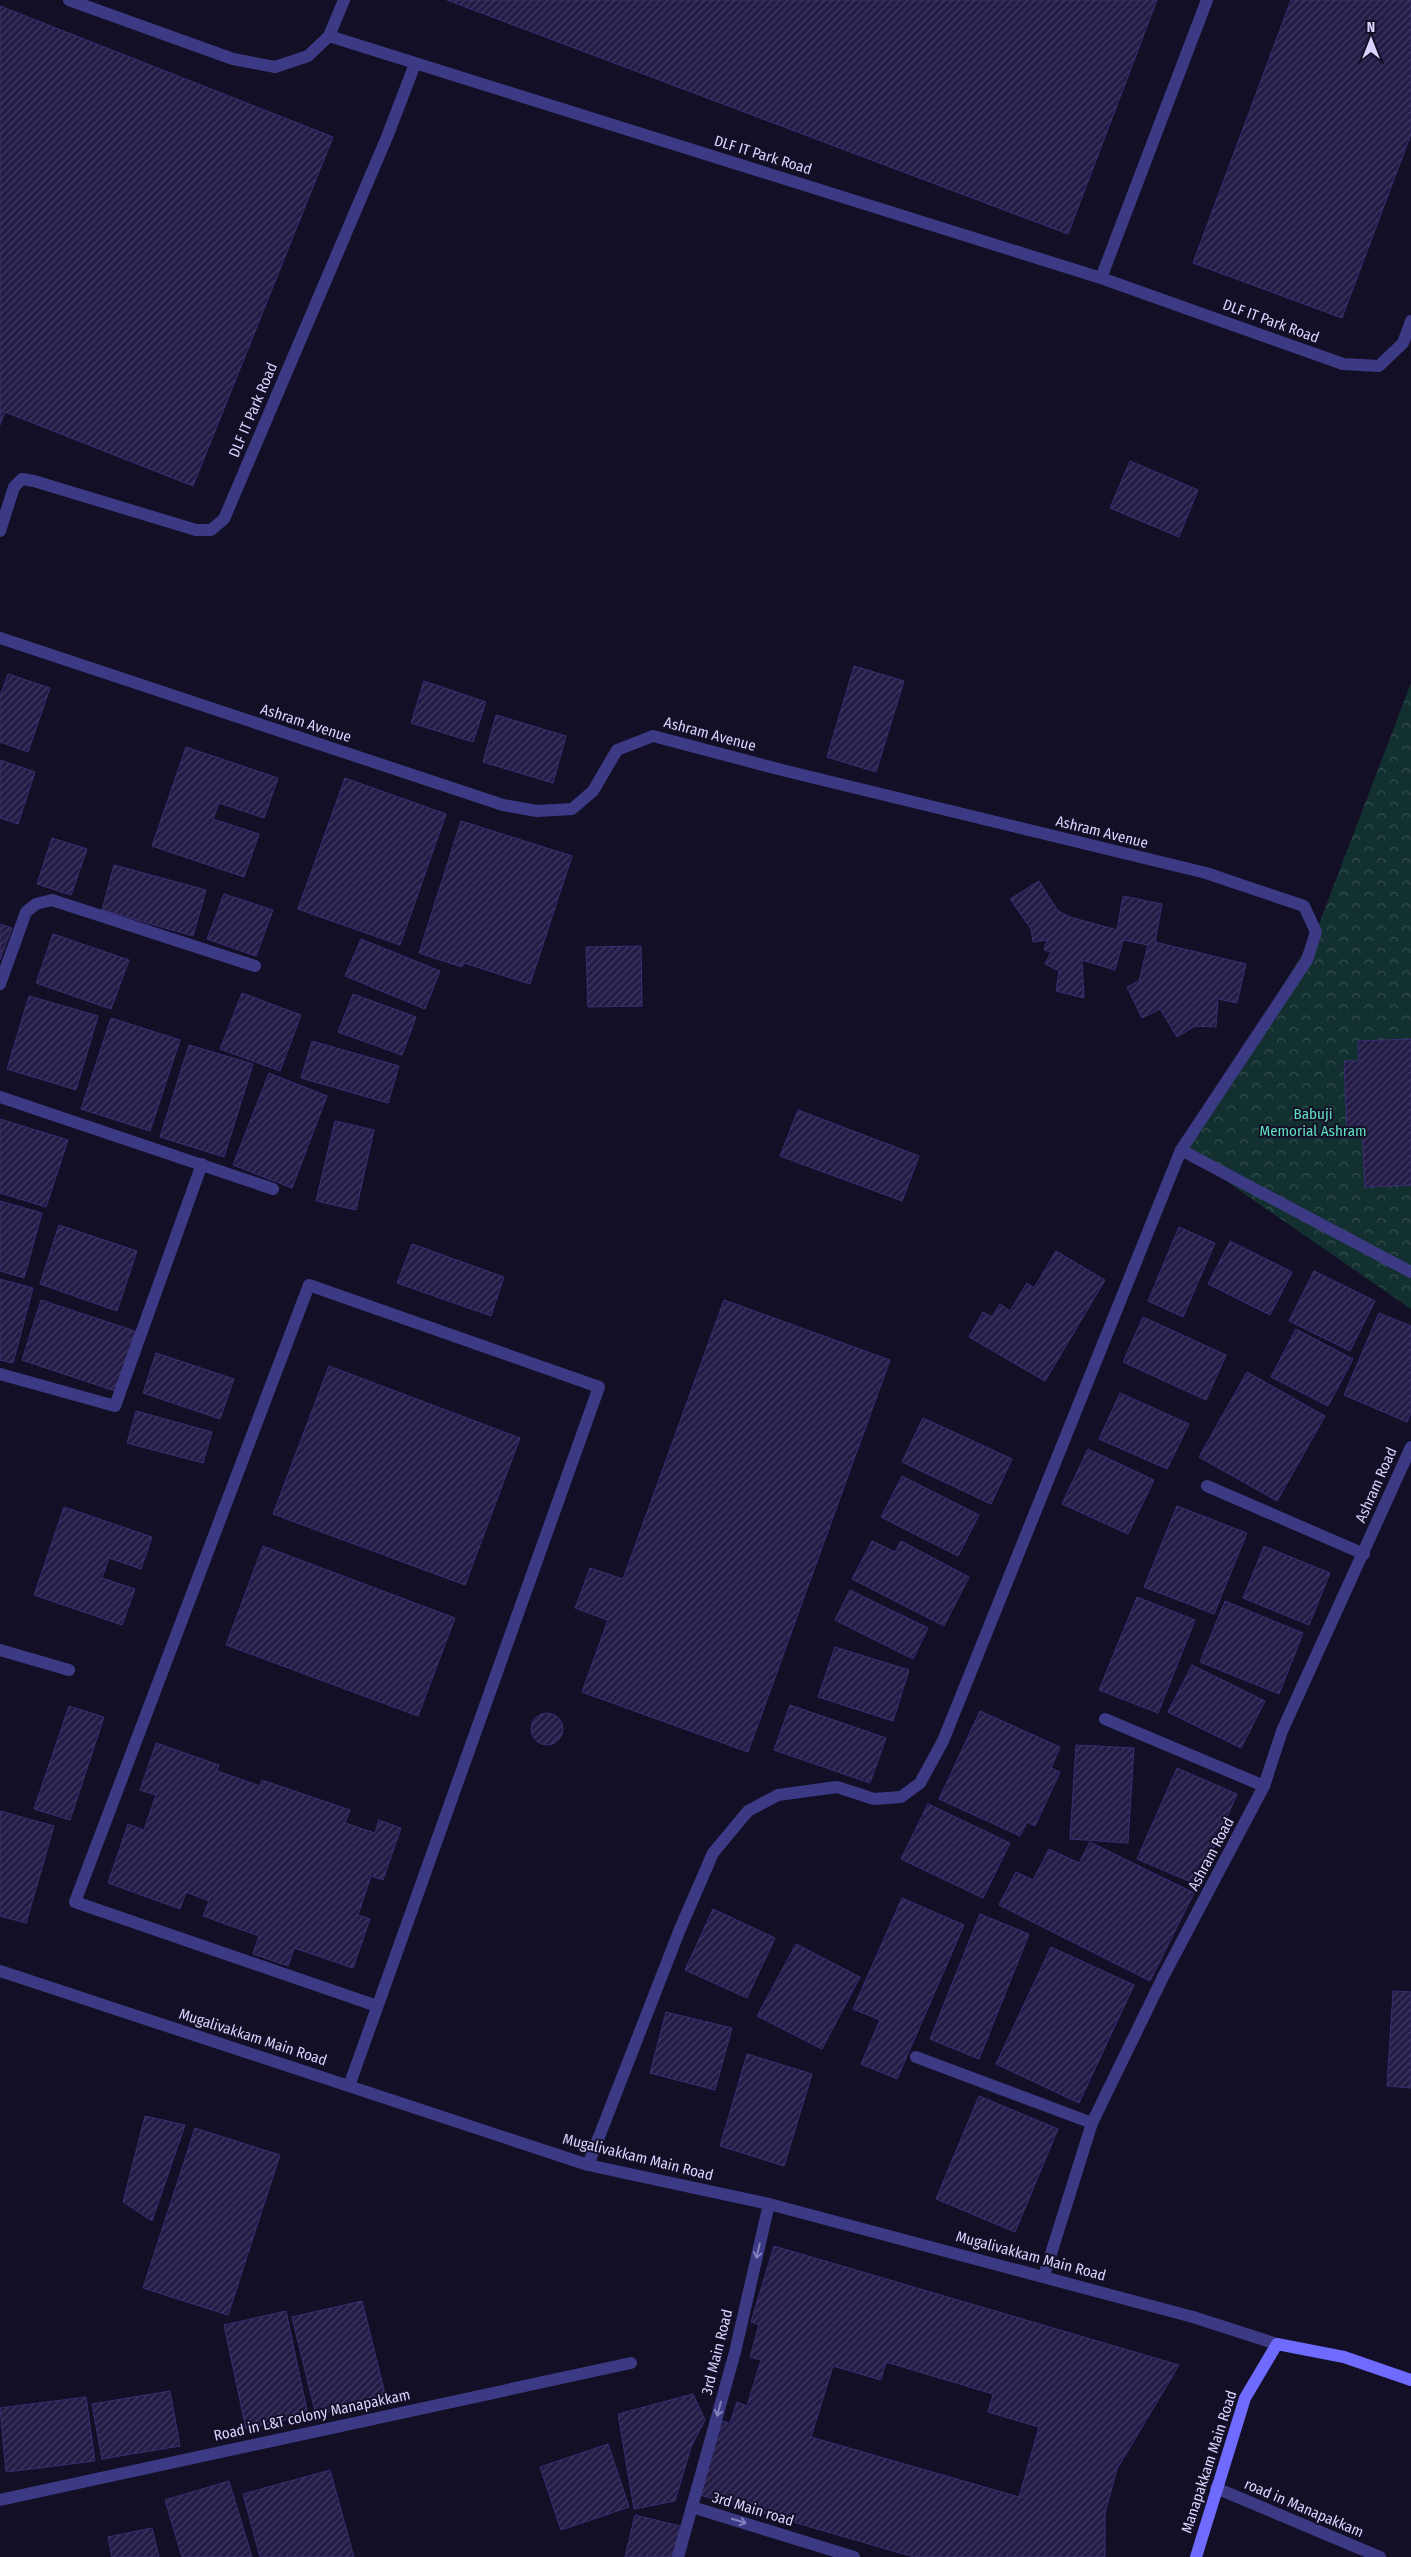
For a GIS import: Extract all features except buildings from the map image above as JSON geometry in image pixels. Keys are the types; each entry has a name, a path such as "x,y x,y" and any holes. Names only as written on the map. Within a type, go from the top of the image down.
{"main road":[{"path":"1277,2344 1344,2357 1411,2380"},
{"name":"Manapakkam Main Road","path":"1196,2557 1245,2398 1277,2344"}],"street":[{"path":"69,0 233,58 275,67 308,56 329,36 344,0"},
{"path":"1101,278 1207,0"},
{"name":"DLF IT Park Road","path":"329,36 1101,278 1343,364 1379,366 1403,343 1411,321"},
{"name":"DLF IT Park Road","path":"0,531 14,487 22,480 34,481 196,530 211,530 224,519 387,137 415,64"},
{"name":"Ashram Avenue","path":"0,638 503,805 537,812 572,809 593,791 617,750 653,736 782,770 1206,874 1304,906 1316,932 1307,960 1181,1150"},
{"path":"0,984 26,912 36,904 52,900 256,966"},
{"path":"0,1097 273,1189"},
{"path":"588,2164 680,1929 713,1853 748,1811 778,1796 808,1789 837,1787 874,1799 901,1798 920,1783 943,1741 1181,1150 1411,1272"},
{"path":"0,1374 115,1406 202,1164"},
{"path":"349,2086 599,1387 309,1285 75,1902 377,2006"},
{"name":"Ashram Road","path":"1044,2276 1092,2124 1164,1977 1264,1786 1282,1731 1411,1447"},
{"path":"1207,1486 1364,1554"},
{"path":"0,1650 69,1670"},
{"path":"1105,1719 1264,1786"},
{"name":"Mugalivakkam Main Road","path":"0,1971 588,2164 769,2204 1044,2276 1192,2317 1277,2344"},
{"path":"916,2058 1092,2124"},
{"name":"3rd Main Road","path":"692,2507 735,2352 769,2204"},
{"name":"Road in L&T colony Manapakkam","path":"0,2500 631,2362"},
{"name":"road in Manapakkam","path":"1216,2488 1380,2557"},
{"name":"3rd Main road","path":"678,2557 692,2507 854,2557"}],"green space":[{"name":"Babuji Memorial Ashram","path":"1411,683 1411,1309 1181,1150 1316,932"}]}
